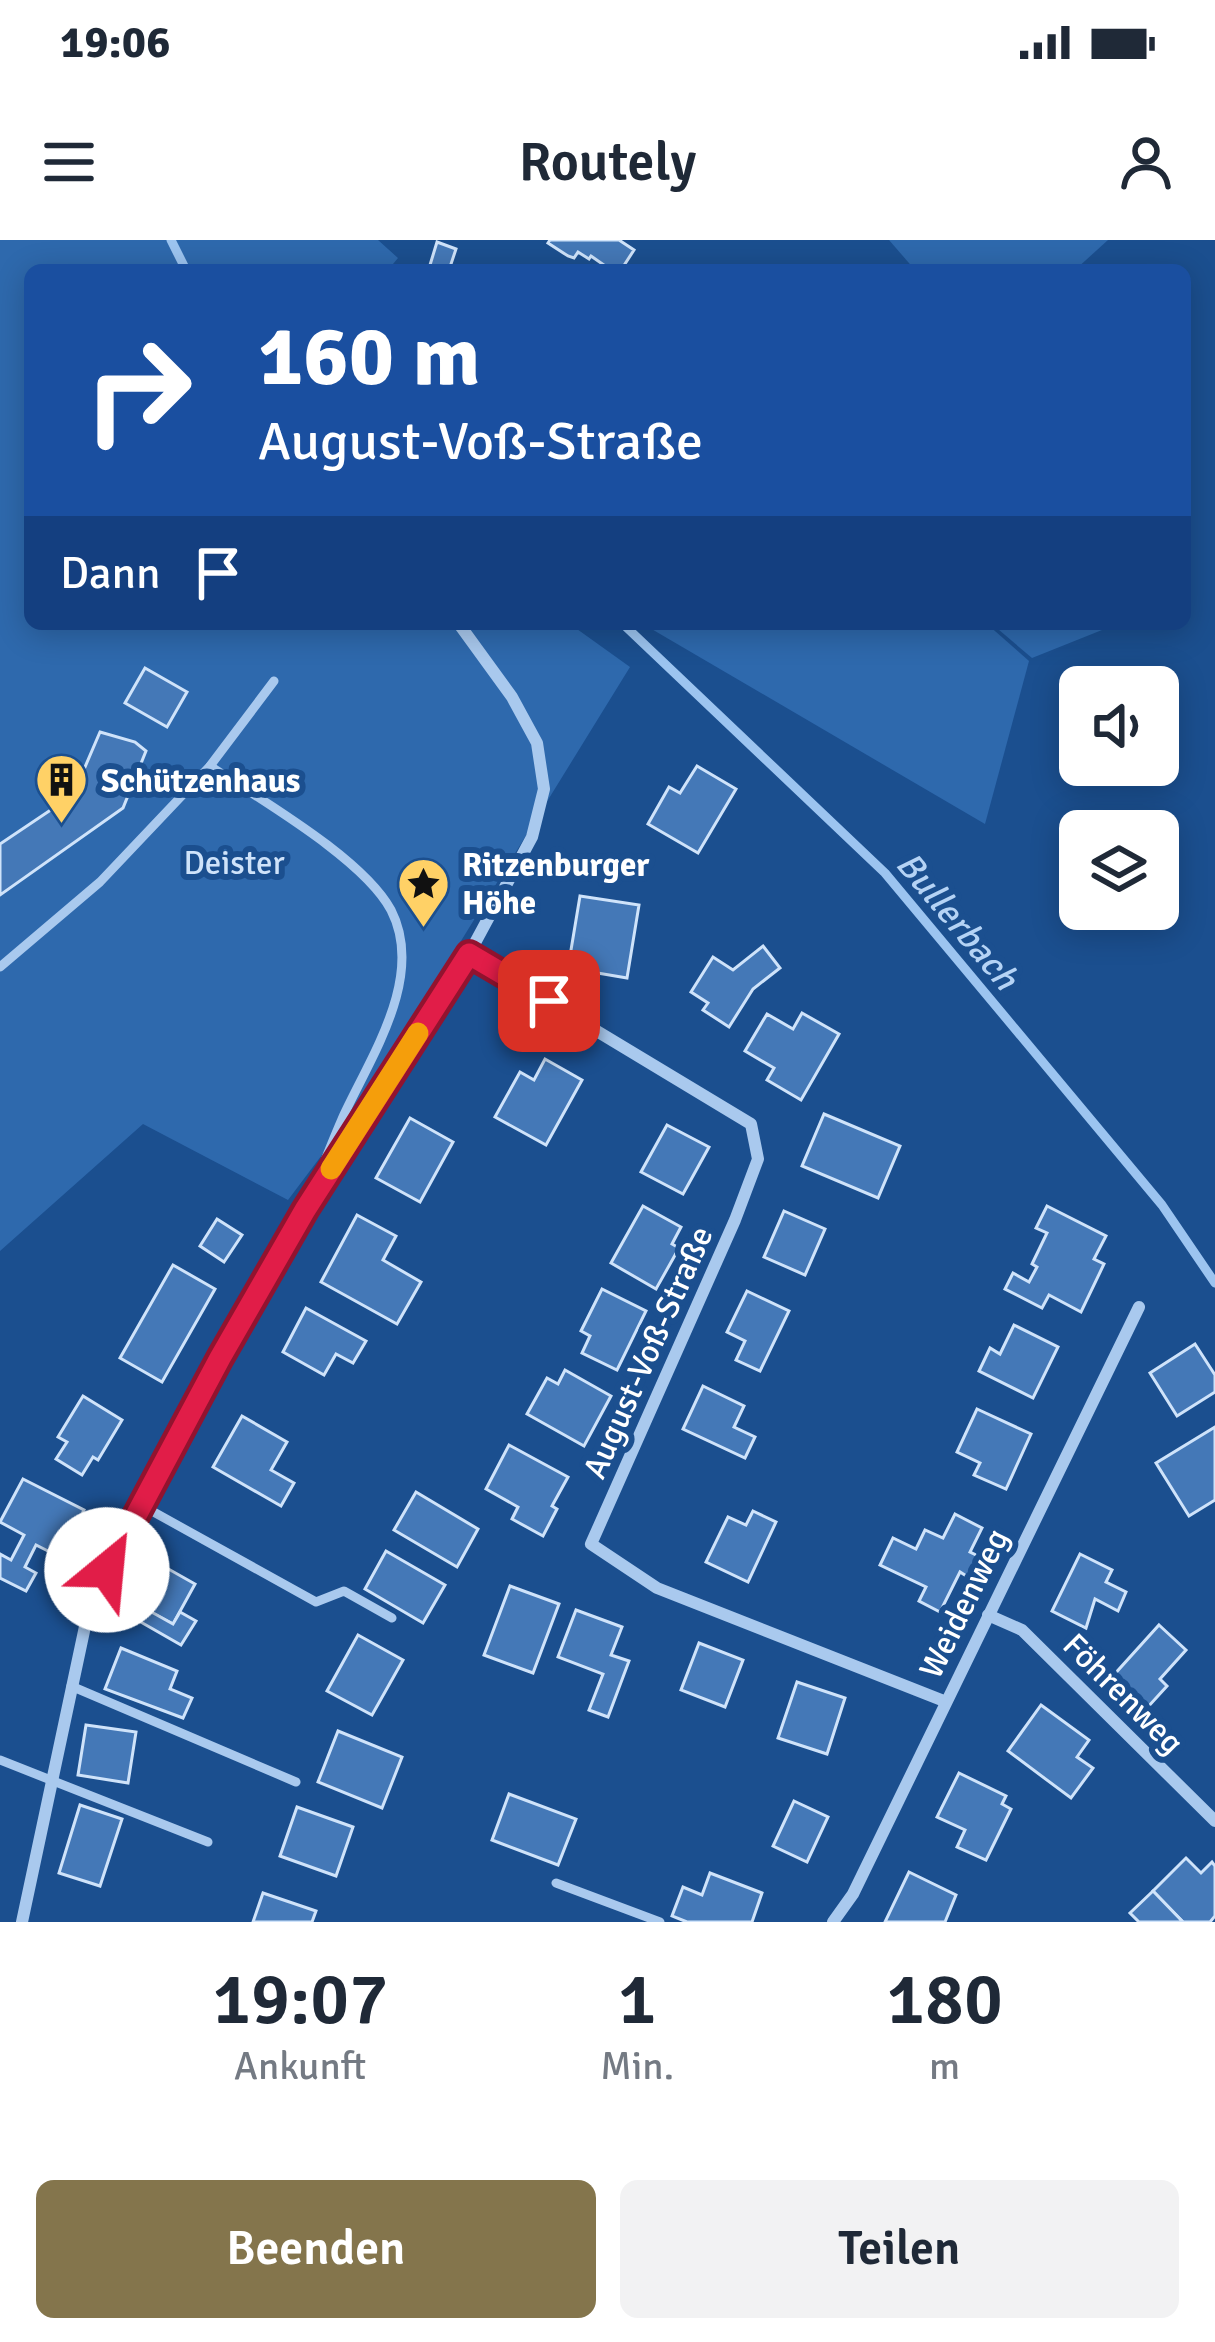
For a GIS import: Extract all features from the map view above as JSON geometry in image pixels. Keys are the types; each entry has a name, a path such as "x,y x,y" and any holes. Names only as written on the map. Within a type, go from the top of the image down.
{"street":[{"path":"22,1922 90,1603 305,1210 469,954 532,837 544,790 537,743 512,697 462,630"},
{"name":"August-Voß-Straße","path":"469,954 751,1124 758,1159 735,1220 590,1544 657,1588 944,1701"},
{"name":"Weidenweg","path":"833,1922 853,1894 1139,1307"},
{"name":"Föhrenweg","path":"988,1615 1022,1630 1215,1821"}],"lane":[{"path":"0,967 100,882 210,766 274,681"},
{"path":"210,766 313,835 362,876 391,910 403,954 396,997 376,1050 305,1210"},
{"path":"141,1505 316,1602 344,1592 392,1618"},
{"path":"71,1686 296,1782"},
{"path":"0,1760 208,1842"},
{"path":"556,1883 660,1922"}],"green space":[{"name":"Deister","path":"0,240 378,240 398,258 393,264 24,264 24,630 578,630 630,667 361,1103 288,1200 143,1124 0,1251"},
{"path":"889,240 1108,240 1082,264 910,264"},
{"path":"653,630 994,630 1029,661 985,824"},
{"path":"999,630 1102,630 1032,658"}],"building":[{"path":"619,240 634,250 625,264 602,264 578,252 574,258 568,256 548,243"},
{"path":"437,242 456,249 451,264 430,264"},
{"path":"145,668 187,692 167,727 125,703"},
{"name":"Schützenhaus","path":"100,732 135,742 146,751 123,808 0,895 0,844 73,795"},
{"path":"697,766 736,789 698,853 648,824 669,787 680,793"},
{"path":"580,896 639,905 627,978 568,968"},
{"path":"763,946 780,968 753,989 729,1027 703,1010 708,1003 691,992 713,957 733,970"},
{"path":"802,1013 839,1034 801,1100 767,1080 774,1068 745,1051 767,1014 793,1029"},
{"path":"545,1059 582,1080 546,1145 495,1117 520,1072 534,1080"},
{"path":"824,1114 900,1146 878,1198 802,1166"},
{"path":"410,1118 453,1142 420,1202 376,1178"},
{"path":"667,1125 709,1147 683,1194 641,1172"},
{"path":"643,1206 681,1227 672,1244 679,1248 656,1289 611,1263"},
{"path":"1047,1206 1106,1236 1094,1259 1104,1264 1081,1312 1049,1295 1042,1308 1005,1289 1013,1273 1029,1282 1037,1267 1032,1264 1047,1233 1036,1228"},
{"path":"784,1211 825,1229 805,1275 764,1257"},
{"path":"357,1215 396,1236 383,1260 421,1282 397,1324 321,1282"},
{"path":"217,1219 242,1235 224,1262 200,1246"},
{"path":"173,1265 215,1289 162,1382 120,1358"},
{"path":"602,1289 646,1311 617,1370 582,1353 590,1336 581,1331"},
{"path":"747,1291 789,1311 760,1371 736,1360 745,1341 727,1332"},
{"path":"306,1308 366,1341 353,1363 336,1354 324,1375 283,1352"},
{"path":"1014,1325 1058,1347 1033,1398 979,1371 990,1348 1000,1354"},
{"path":"1195,1344 1215,1375 1215,1392 1177,1416 1150,1373"},
{"path":"565,1370 611,1396 584,1446 527,1414 547,1378 558,1384"},
{"path":"703,1386 744,1406 734,1427 755,1437 745,1458 683,1429"},
{"path":"83,1396 122,1420 98,1460 93,1457 82,1475 56,1459 67,1442 58,1437"},
{"path":"977,1409 1031,1434 1006,1489 974,1475 980,1463 957,1452"},
{"path":"242,1416 287,1442 271,1470 294,1483 281,1506 213,1467"},
{"path":"1215,1427 1215,1500 1189,1516 1156,1463"},
{"path":"509,1445 568,1477 543,1536 512,1519 518,1507 486,1489"},
{"path":"23,1479 84,1510 60,1557 36,1545 25,1567 36,1573 26,1591 0,1578 0,1554 11,1560 24,1535 0,1522"},
{"path":"416,1492 478,1529 457,1567 394,1530"},
{"path":"753,1511 776,1522 748,1582 706,1562 728,1517 746,1525"},
{"path":"955,1514 982,1528 970,1552 978,1556 968,1577 960,1572 940,1612 919,1601 926,1587 880,1565 893,1538 916,1549 925,1530 943,1538"},
{"path":"386,1551 445,1585 423,1623 365,1589"},
{"path":"1080,1554 1112,1570 1106,1582 1126,1592 1118,1611 1095,1599 1086,1628 1052,1611"},
{"path":"156,1562 195,1584 173,1624 134,1603"},
{"path":"510,1586 559,1604 533,1673 484,1655"},
{"path":"139,1605 173,1624 180,1612 196,1621 181,1645 132,1617"},
{"path":"576,1610 622,1627 611,1655 629,1661 608,1717 589,1710 603,1674 558,1657"},
{"path":"1159,1625 1186,1650 1160,1679 1167,1686 1147,1708 1112,1677"},
{"path":"358,1635 403,1660 372,1715 327,1691"},
{"path":"699,1643 743,1660 725,1707 681,1690"},
{"path":"121,1648 177,1671 170,1689 192,1698 183,1718 105,1689"},
{"path":"797,1682 845,1698 827,1754 778,1738"},
{"path":"1041,1705 1089,1740 1077,1757 1093,1768 1071,1798 1008,1751"},
{"path":"86,1725 136,1732 128,1783 78,1775"},
{"path":"338,1731 402,1757 382,1808 318,1782"},
{"path":"959,1773 1006,1796 1002,1804 1011,1809 986,1860 957,1847 965,1830 937,1817"},
{"path":"509,1794 576,1819 558,1865 492,1840"},
{"path":"794,1801 828,1817 807,1862 773,1846"},
{"path":"80,1805 122,1819 100,1886 59,1873"},
{"path":"297,1807 353,1827 336,1876 280,1856"},
{"path":"1186,1858 1201,1873 1212,1862 1215,1866 1215,1916 1210,1922 1183,1922 1153,1891"},
{"path":"909,1872 956,1895 945,1922 885,1922"},
{"path":"710,1873 762,1893 752,1922 687,1922 672,1916 683,1887 702,1895"},
{"path":"1153,1891 1183,1922 1139,1922 1130,1913"},
{"path":"263,1893 316,1911 312,1922 253,1922"}],"waterway":[{"name":"Bullerbach","path":"171,240 183,264"},
{"name":"Bullerbach","path":"629,630 885,873 1162,1205 1215,1283"}],"slow traffic":[{"path":"331,1169 418,1033"}],"place":[{"name":"Schützenhaus","path":"62,826"},
{"name":"Ritzenburger Höhe","path":"423,929"}],"route":[{"path":"107,1570 305,1210 469,954 549,1001"}]}
